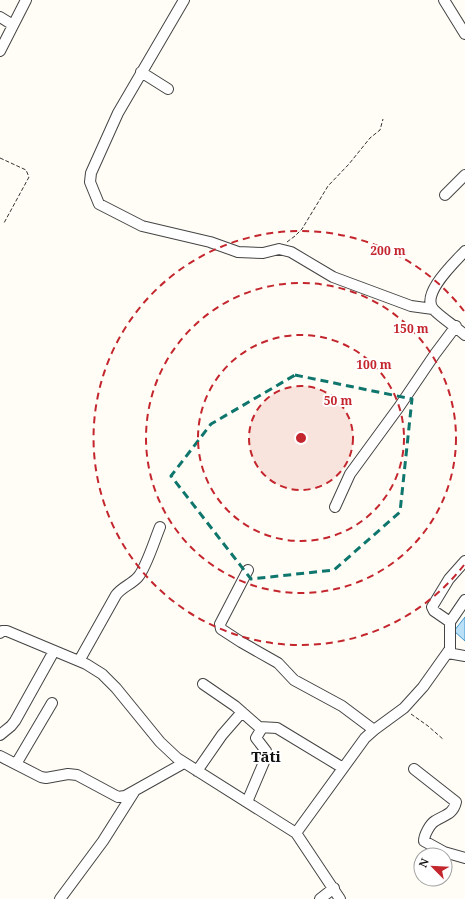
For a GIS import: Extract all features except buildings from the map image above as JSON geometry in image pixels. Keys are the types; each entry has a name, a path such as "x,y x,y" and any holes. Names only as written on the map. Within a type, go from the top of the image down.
{"street":[{"path":"0,51 26,0"},
{"path":"184,0 141,72 112,126 91,173 90,182 98,204 142,226 210,242 238,252 263,253 279,248 298,255 330,275 375,293 411,306 433,309 456,326 465,335"},
{"path":"444,0 465,34"},
{"path":"0,17 13,25"},
{"path":"141,72 168,89"},
{"path":"446,195 465,175"},
{"path":"433,309 430,301 432,291 465,251"},
{"path":"335,507 350,474 456,326"},
{"path":"79,661 116,595 122,588 135,580 142,572 160,527"},
{"path":"450,622 434,612 432,607 449,579 465,561"},
{"path":"248,570 220,624 221,629 278,663 294,680 342,706 374,730"},
{"path":"296,833 365,738 404,708 423,687 448,653 451,645 450,622 465,600"},
{"path":"0,633 2,631 7,631 96,669 110,681 160,742 184,763 296,833 340,899"},
{"path":"0,735 16,720 54,650"},
{"path":"448,653 465,656"},
{"path":"203,684 262,728"},
{"path":"16,764 52,703"},
{"path":"197,771 222,735 242,712"},
{"path":"247,802 267,755 266,751 256,738 262,728 271,726 277,728 343,768"},
{"path":"0,756 46,778 72,774 77,775 118,797 125,796 184,763"},
{"path":"414,769 456,802 449,814 433,822 424,836 424,841 444,852 465,858"},
{"path":"60,899 103,840 135,790"},
{"path":"320,899 334,888"}],"path":[{"path":"279,248 298,233 328,186 349,164 370,138 380,130 383,119"},
{"path":"0,158 26,170 29,177 4,223"},
{"path":"404,708 444,740"}],"highlighted area":[{"path":"295,375 412,399 400,512 334,570 251,579 171,476 211,424"}],"water":[{"path":"465,617 465,641 454,631"}],"district":[{"name":"Tāti","path":"266,756"}]}
